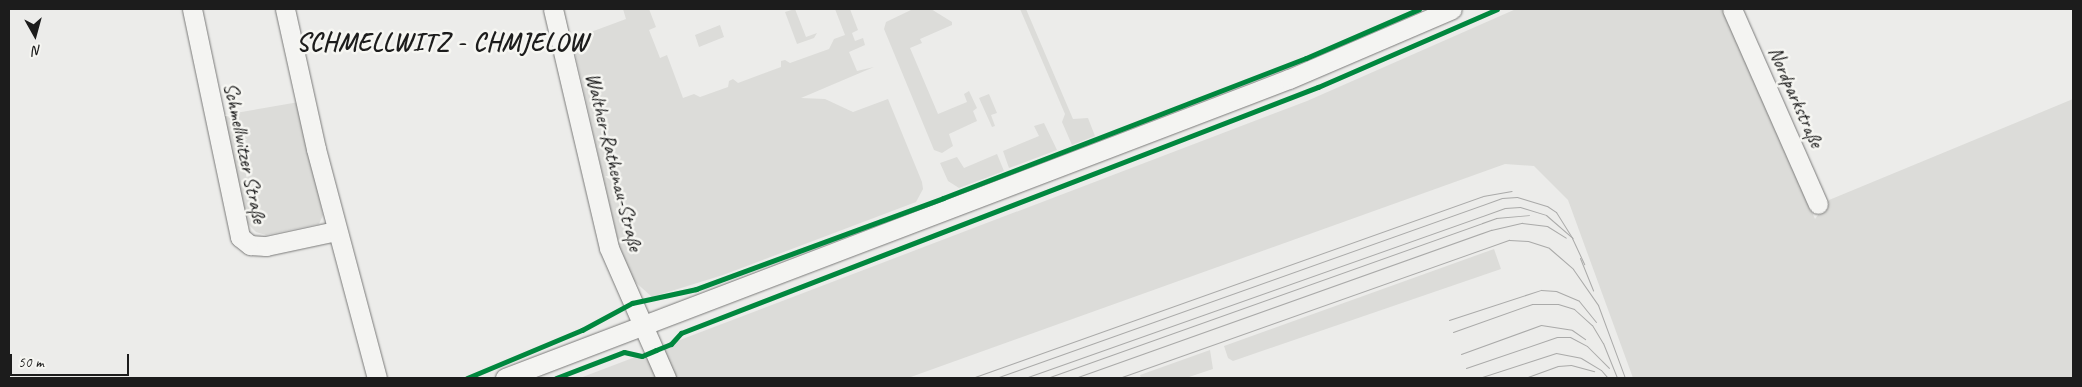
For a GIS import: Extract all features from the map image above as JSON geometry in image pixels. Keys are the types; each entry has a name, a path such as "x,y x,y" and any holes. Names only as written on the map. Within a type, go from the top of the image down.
{"street":[{"name":"Schmellwitzer Straße","path":"192,9 240,237 250,245 266,246 336,231"},
{"path":"285,9 336,231 377,378"},
{"name":"Walther-Rathenau-Straße","path":"553,9 609,248 666,378"},
{"path":"505,378 644,327 1289,79 1452,9"},
{"name":"Nordparkstraße","path":"1732,9 1818,204"}],"shaded area":[{"path":"623,9 649,9 656,27 649,30 660,58 667,55 683,98 694,94 700,97 728,87 729,81 733,79 738,83 781,67 781,61 785,60 790,63 829,49 834,39 845,35 835,9 850,9 858,30 852,33 855,41 863,38 865,45 849,52 857,71 874,67 801,98 825,99 853,112 888,99 922,182 923,189 916,202 723,275 652,297 632,279 620,250 572,39 626,19"},
{"path":"795,9 806,37 817,33 814,38 797,44 785,12"},
{"path":"913,9 931,9 952,22 952,25 920,39 922,43 910,48 938,114 967,102 964,94 969,91 977,108 973,111 977,121 949,134 953,146 942,153 934,150 884,29 886,22"},
{"path":"1020,9 1026,9 1073,119 1088,118 1095,136 1072,145 1062,122 1065,114"},
{"path":"1516,9 1724,9 1815,219 1829,200 2073,99 2073,378 1633,378 1568,200 1534,166 1505,164 908,378 580,378 1307,101"},
{"path":"720,25 724,37 699,47 695,35"},
{"path":"989,94 997,113 991,115 995,126 992,127 979,98"},
{"path":"299,102 323,215 319,224 266,235 256,232 246,222 224,115"},
{"path":"1044,123 1057,150 1009,168 1003,151 1039,136 1034,126"},
{"path":"997,154 1004,171 959,188 948,181 940,163 957,157 964,168"},
{"path":"1494,249 1501,269 1233,361 1228,358 1224,346"},
{"path":"1210,350 1213,369 1186,378 1141,378 1140,375"}],"tram line":[{"path":"972,378 1483,196 1512,191"},
{"path":"996,378 1502,198 1517,197 1547,206 1556,212 1572,238"},
{"path":"1025,378 1505,208 1520,207 1546,215 1572,238 1584,264"},
{"path":"1047,378 1496,218 1529,215"},
{"path":"1075,378 1491,230 1522,223 1547,226 1566,238"},
{"path":"1119,378 1509,240 1528,241 1549,248 1573,269 1598,305 1625,378"},
{"path":"1580,258 1593,291"},
{"path":"1449,320 1541,290 1556,291 1579,301 1596,322"},
{"path":"1453,332 1532,304 1558,304 1574,309 1592,325 1603,343 1617,378"},
{"path":"1461,354 1541,325 1572,330 1585,339"},
{"path":"1466,368 1557,337 1570,337 1587,346 1609,368"},
{"path":"1479,378 1556,353 1581,358 1601,370 1608,378"},
{"path":"1525,378 1558,366 1571,365 1594,371"}],"cycle path":[{"path":"467,378 582,330 632,303 696,289 943,198 1306,58 1419,9"},
{"path":"556,378 624,352 642,356 671,344 681,333 1318,87 1497,9"}],"district":[{"name":"SCHMELLWITZ - CHMJELOW","path":"442,42"}]}
